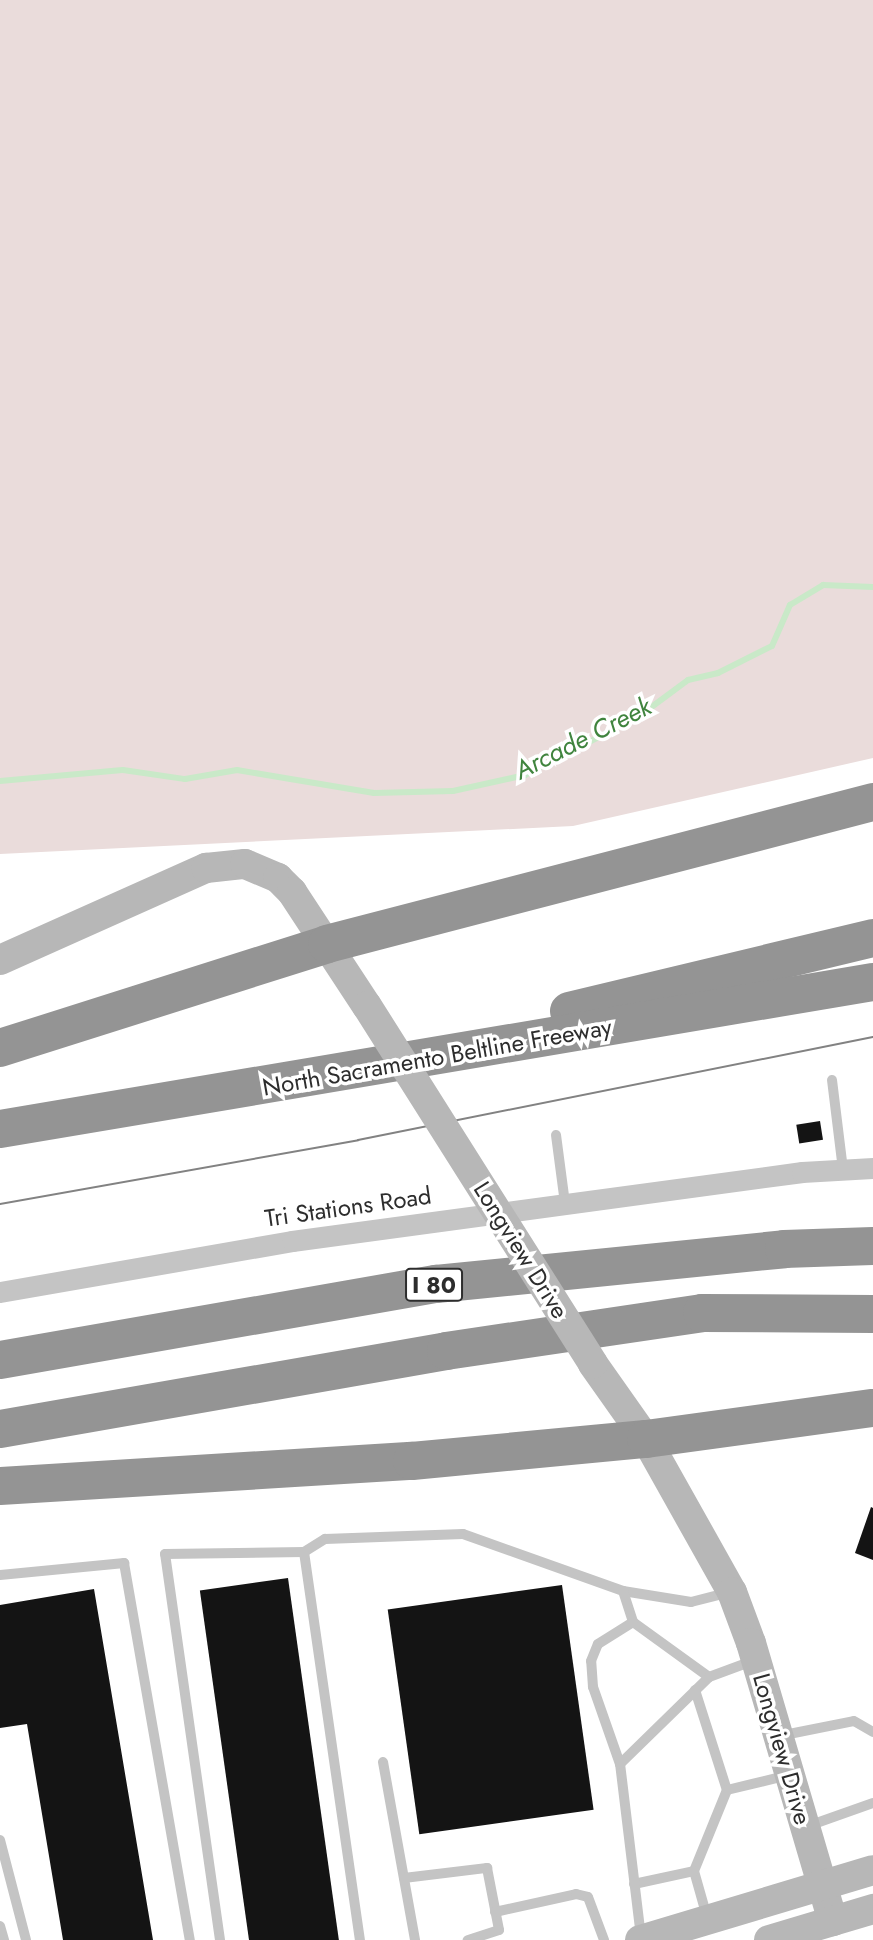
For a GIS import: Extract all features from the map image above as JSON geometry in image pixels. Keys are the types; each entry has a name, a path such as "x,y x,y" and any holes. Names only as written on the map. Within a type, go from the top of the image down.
{"highway":[{"path":"0,1048 327,944 873,802"},
{"path":"517,1044 569,1011 873,938"},
{"name":"North Sacramento Beltline Freeway","path":"0,1129 873,982"},
{"name":"I 80","path":"0,1360 436,1284 784,1249 873,1246"},
{"path":"0,1429 446,1351 702,1313 873,1314"},
{"path":"0,1486 398,1462 646,1439 873,1408"}],"main road":[{"name":"Longview Drive","path":"0,960 225,863 245,864 278,878 327,944 593,1364 646,1439 732,1592 756,1659 833,1921"},
{"path":"641,1940 873,1870"},
{"path":"769,1940 873,1909"}],"street":[{"name":"Tri Stations Road","path":"0,1292 292,1241 565,1203 873,1168"}],"lane":[{"path":"832,1080 843,1170"},
{"path":"556,1135 565,1203"},
{"path":"220,1940 165,1554 304,1552 325,1539 463,1534 623,1591 691,1602 732,1592"},
{"path":"304,1552 360,1940"},
{"path":"0,1575 124,1563 190,1940"},
{"path":"623,1591 633,1622 709,1677"},
{"path":"633,1622 598,1644 591,1661 593,1687 620,1764 641,1940"},
{"path":"620,1764 709,1677 756,1659"},
{"path":"695,1690 727,1790 694,1871 708,1920"},
{"path":"778,1736 854,1721 873,1732"},
{"path":"383,1762 415,1940"},
{"path":"727,1790 790,1775"},
{"path":"805,1827 873,1803"},
{"path":"0,1840 26,1940"},
{"path":"404,1878 487,1868 499,1930 468,1940"},
{"path":"634,1884 694,1871"},
{"path":"495,1912 576,1894 588,1897 604,1940"},
{"path":"0,1926 4,1940"}],"shaded area":[{"path":"0,0 873,0 873,758 573,826 0,854"}],"building":[{"path":"820,1121 823,1140 799,1144 796,1125"},
{"path":"871,1507 873,1508 873,1560 855,1553"},
{"path":"288,1578 339,1940 249,1940 200,1590"},
{"path":"562,1585 594,1810 419,1834 388,1609"},
{"path":"94,1589 153,1940 63,1940 27,1724 0,1728 0,1605"}],"waterway":[{"name":"Arcade Creek","path":"0,781 123,770 185,779 237,770 374,793 453,791 525,775 638,717 688,680 718,673 772,646 790,605 823,585 873,587"}],"tram line":[{"path":"0,1204 358,1140 873,1037"}]}
